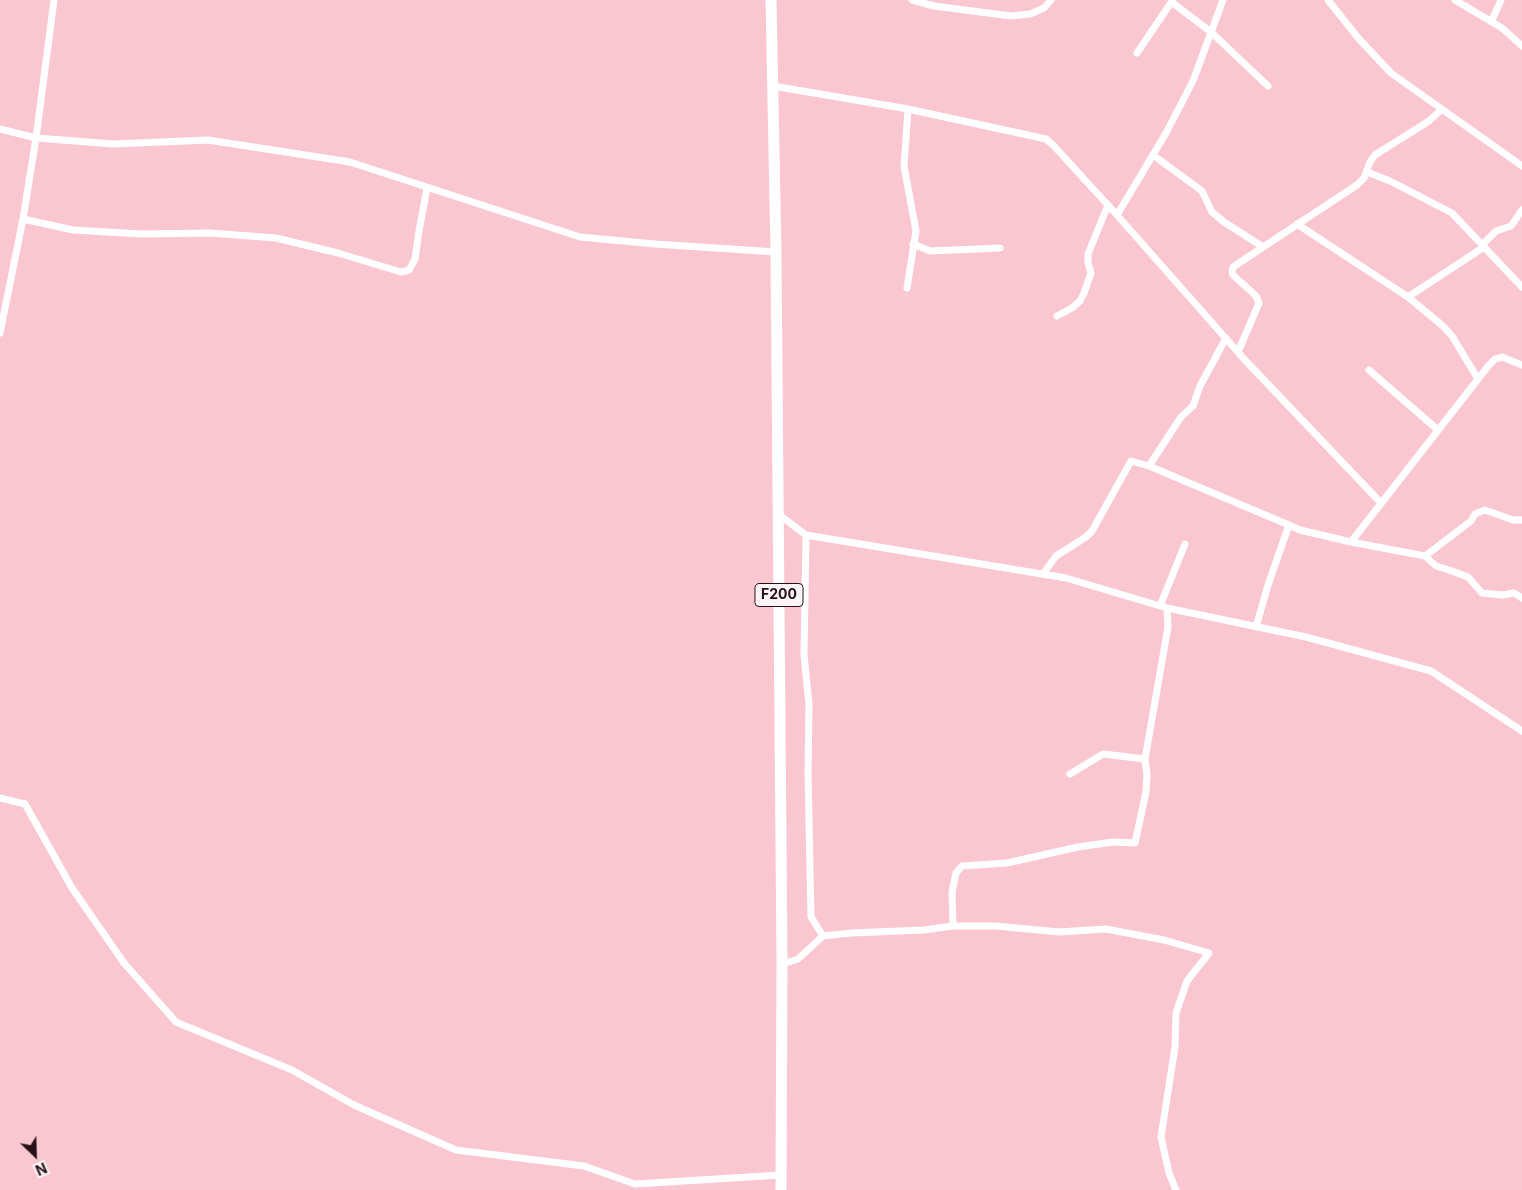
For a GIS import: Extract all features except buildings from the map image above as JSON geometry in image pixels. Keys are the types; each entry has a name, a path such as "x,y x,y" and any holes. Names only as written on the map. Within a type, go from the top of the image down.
{"main road":[{"name":"F200","path":"771,0 776,252 782,1190"}],"street":[{"path":"0,333 23,219 36,138 54,0"},
{"path":"912,0 934,6 1011,16 1030,14 1044,8 1052,0"},
{"path":"1137,53 1172,0 1174,4 1211,32 1268,86"},
{"path":"1117,214 1153,155 1193,81 1223,0"},
{"path":"1328,0 1359,39 1389,70 1522,166"},
{"path":"1455,0 1502,28 1522,46"},
{"path":"1491,22 1501,0"},
{"path":"772,86 908,109 1046,139 1054,145 1117,214 1238,352 1380,503"},
{"path":"907,288 916,231 916,222 905,178 904,166 908,109"},
{"path":"1238,352 1259,303 1256,296 1236,279 1232,271 1233,267 1356,185 1367,172 1370,162 1375,155 1428,121 1442,109"},
{"path":"0,129 36,138 114,144 208,140 350,162 580,236 655,244 776,252"},
{"path":"1153,155 1202,191 1212,212 1263,247"},
{"path":"1367,172 1390,181 1452,214 1522,287"},
{"path":"23,219 73,230 276,238 338,252 401,272 409,270 415,259 428,188"},
{"path":"1057,316 1072,308 1084,293 1091,273 1088,254 1108,205"},
{"path":"1408,297 1483,246 1496,232 1511,226 1522,210"},
{"path":"1297,224 1408,297 1443,326 1452,336 1478,379"},
{"path":"913,244 930,251 1000,248"},
{"path":"1149,466 1181,416 1193,406 1200,386 1226,338"},
{"path":"1351,542 1495,359 1502,357 1522,364"},
{"path":"1369,370 1438,430"},
{"path":"1043,574 1056,556 1086,537 1092,531 1131,461 1149,466 1300,530 1425,556 1436,566 1468,577 1482,593 1502,595 1514,593 1522,598"},
{"path":"1425,556 1471,521 1476,514 1485,510 1513,520 1522,520"},
{"path":"778,514 806,536 1066,578 1164,607 1306,638 1431,671 1522,731"},
{"path":"1256,627 1268,584 1289,525"},
{"path":"806,536 804,655 809,704 808,774 811,917 824,936"},
{"path":"953,926 952,892 956,874 962,866 1006,863 1078,847 1113,842 1135,843 1146,792 1144,760 1168,627 1164,607 1185,544"},
{"path":"1070,774 1104,754 1144,760"},
{"path":"0,798 25,804 77,895 124,962 176,1022 292,1070 354,1105 456,1150 584,1166 635,1184 781,1174"},
{"path":"782,961 789,962 798,959 824,936 924,930 953,926 996,926 1059,932 1106,929 1164,940 1210,953 1187,981 1176,1014 1174,1055 1161,1137 1169,1173 1176,1190"}]}
